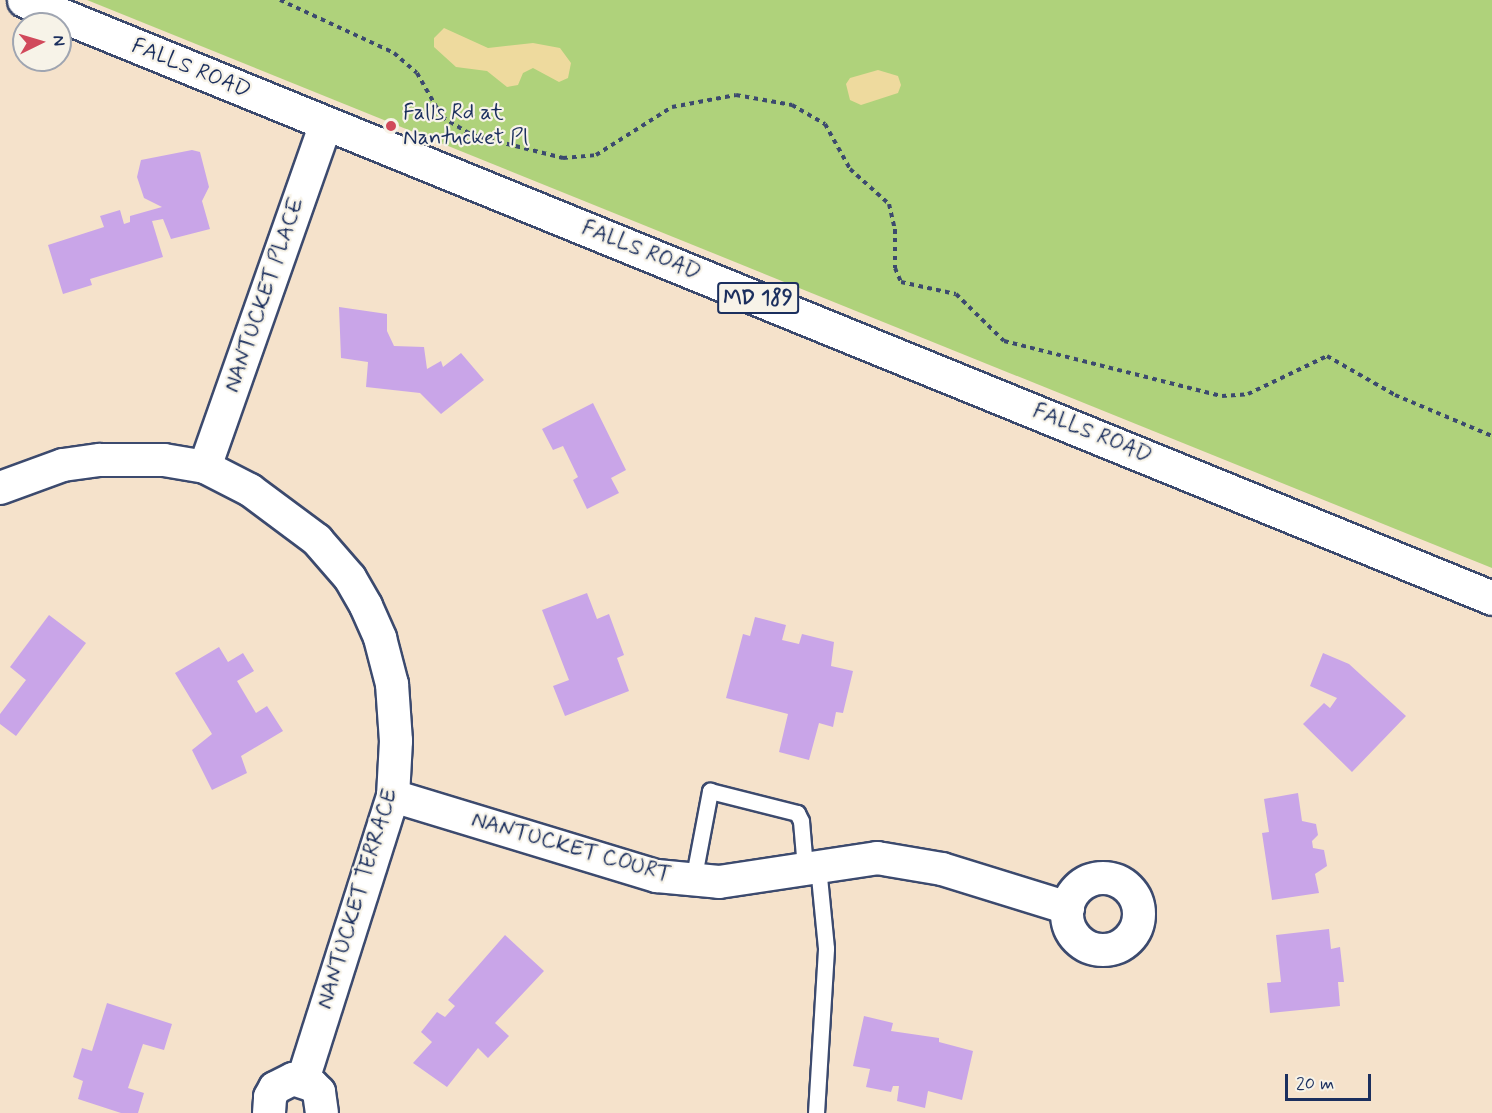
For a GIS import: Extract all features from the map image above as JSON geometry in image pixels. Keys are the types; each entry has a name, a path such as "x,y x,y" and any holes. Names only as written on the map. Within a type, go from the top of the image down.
{"main road":[{"name":"FALLS ROAD","path":"24,0 1492,598"}],"street":[{"name":"NANTUCKET PLACE","path":"206,467 326,124"},
{"name":"NANTUCKET TERRACE","path":"0,488 63,465 100,460 153,459 206,467 250,490 288,517 326,548 350,578 380,638 392,684 396,741 393,796 303,1080"},
{"name":"NANTUCKET COURT","path":"393,796 657,876 719,882 877,858 913,862 1068,908"},
{"path":"269,1113 270,1097 275,1088 293,1079 303,1080 319,1092 322,1113"}],"lane":[{"path":"693,881 710,791 797,813 812,867 826,948 816,1113"}],"path":[{"path":"280,0 393,52 417,73 442,117 472,135 562,158 596,155 672,106 736,95 792,105 825,124 850,169 889,204 895,229 895,268 902,282 956,294 1004,341 1222,396 1248,394 1327,356 1395,395 1492,436"}],"green space":[{"path":"87,0 1492,0 1492,568"}],"sand":[{"path":"444,28 488,48 533,43 560,48 571,63 568,78 559,82 533,68 523,73 518,85 507,87 487,71 456,67 434,47 434,38"},
{"path":"878,70 898,76 901,85 898,93 861,105 850,100 846,84 850,78"}],"building":[{"path":"192,150 200,152 209,187 202,201 210,229 171,239 163,219 152,221 163,257 90,279 92,285 63,294 48,245 104,227 100,216 120,210 124,224 130,222 130,216 162,207 144,198 137,177 141,160"},
{"path":"339,307 387,314 387,331 394,346 424,347 427,369 441,361 443,367 461,353 484,380 441,414 420,393 366,387 368,362 341,358"},
{"path":"593,403 626,470 611,478 619,493 587,509 573,480 578,477 563,446 553,450 542,429"},
{"path":"587,593 597,619 609,614 624,655 617,658 629,691 565,716 553,686 569,680 542,610"},
{"path":"49,615 86,643 16,736 0,724 0,714 26,680 10,667"},
{"path":"755,617 786,625 782,640 799,644 802,634 834,642 831,666 853,671 843,713 836,712 833,727 819,723 809,760 779,752 788,714 726,698 743,634 750,636"},
{"path":"219,647 228,662 243,653 254,671 237,681 256,713 267,706 283,731 241,756 247,773 212,790 192,750 212,734 175,673"},
{"path":"1323,653 1349,664 1406,716 1352,772 1303,724 1324,703 1330,708 1337,698 1310,686"},
{"path":"1298,793 1302,821 1316,824 1318,835 1312,841 1313,848 1324,850 1327,866 1315,874 1319,893 1272,900 1262,833 1269,832 1264,799"},
{"path":"1329,929 1331,949 1340,947 1344,982 1338,982 1340,1006 1270,1013 1267,983 1281,982 1276,935"},
{"path":"505,935 544,971 495,1023 509,1036 488,1058 478,1048 447,1087 413,1063 432,1042 421,1032 437,1012 445,1017 455,1006 448,1000"},
{"path":"107,1003 172,1024 164,1050 143,1044 128,1088 144,1093 138,1113 121,1113 78,1099 83,1081 73,1077 82,1048 92,1051"},
{"path":"864,1016 893,1023 891,1031 939,1038 939,1042 973,1051 962,1100 928,1091 925,1108 897,1101 899,1086 893,1086 891,1092 866,1087 870,1069 853,1066"}],"place":[{"name":"Falls Rd at Nantucket Pl","path":"391,126"}]}
